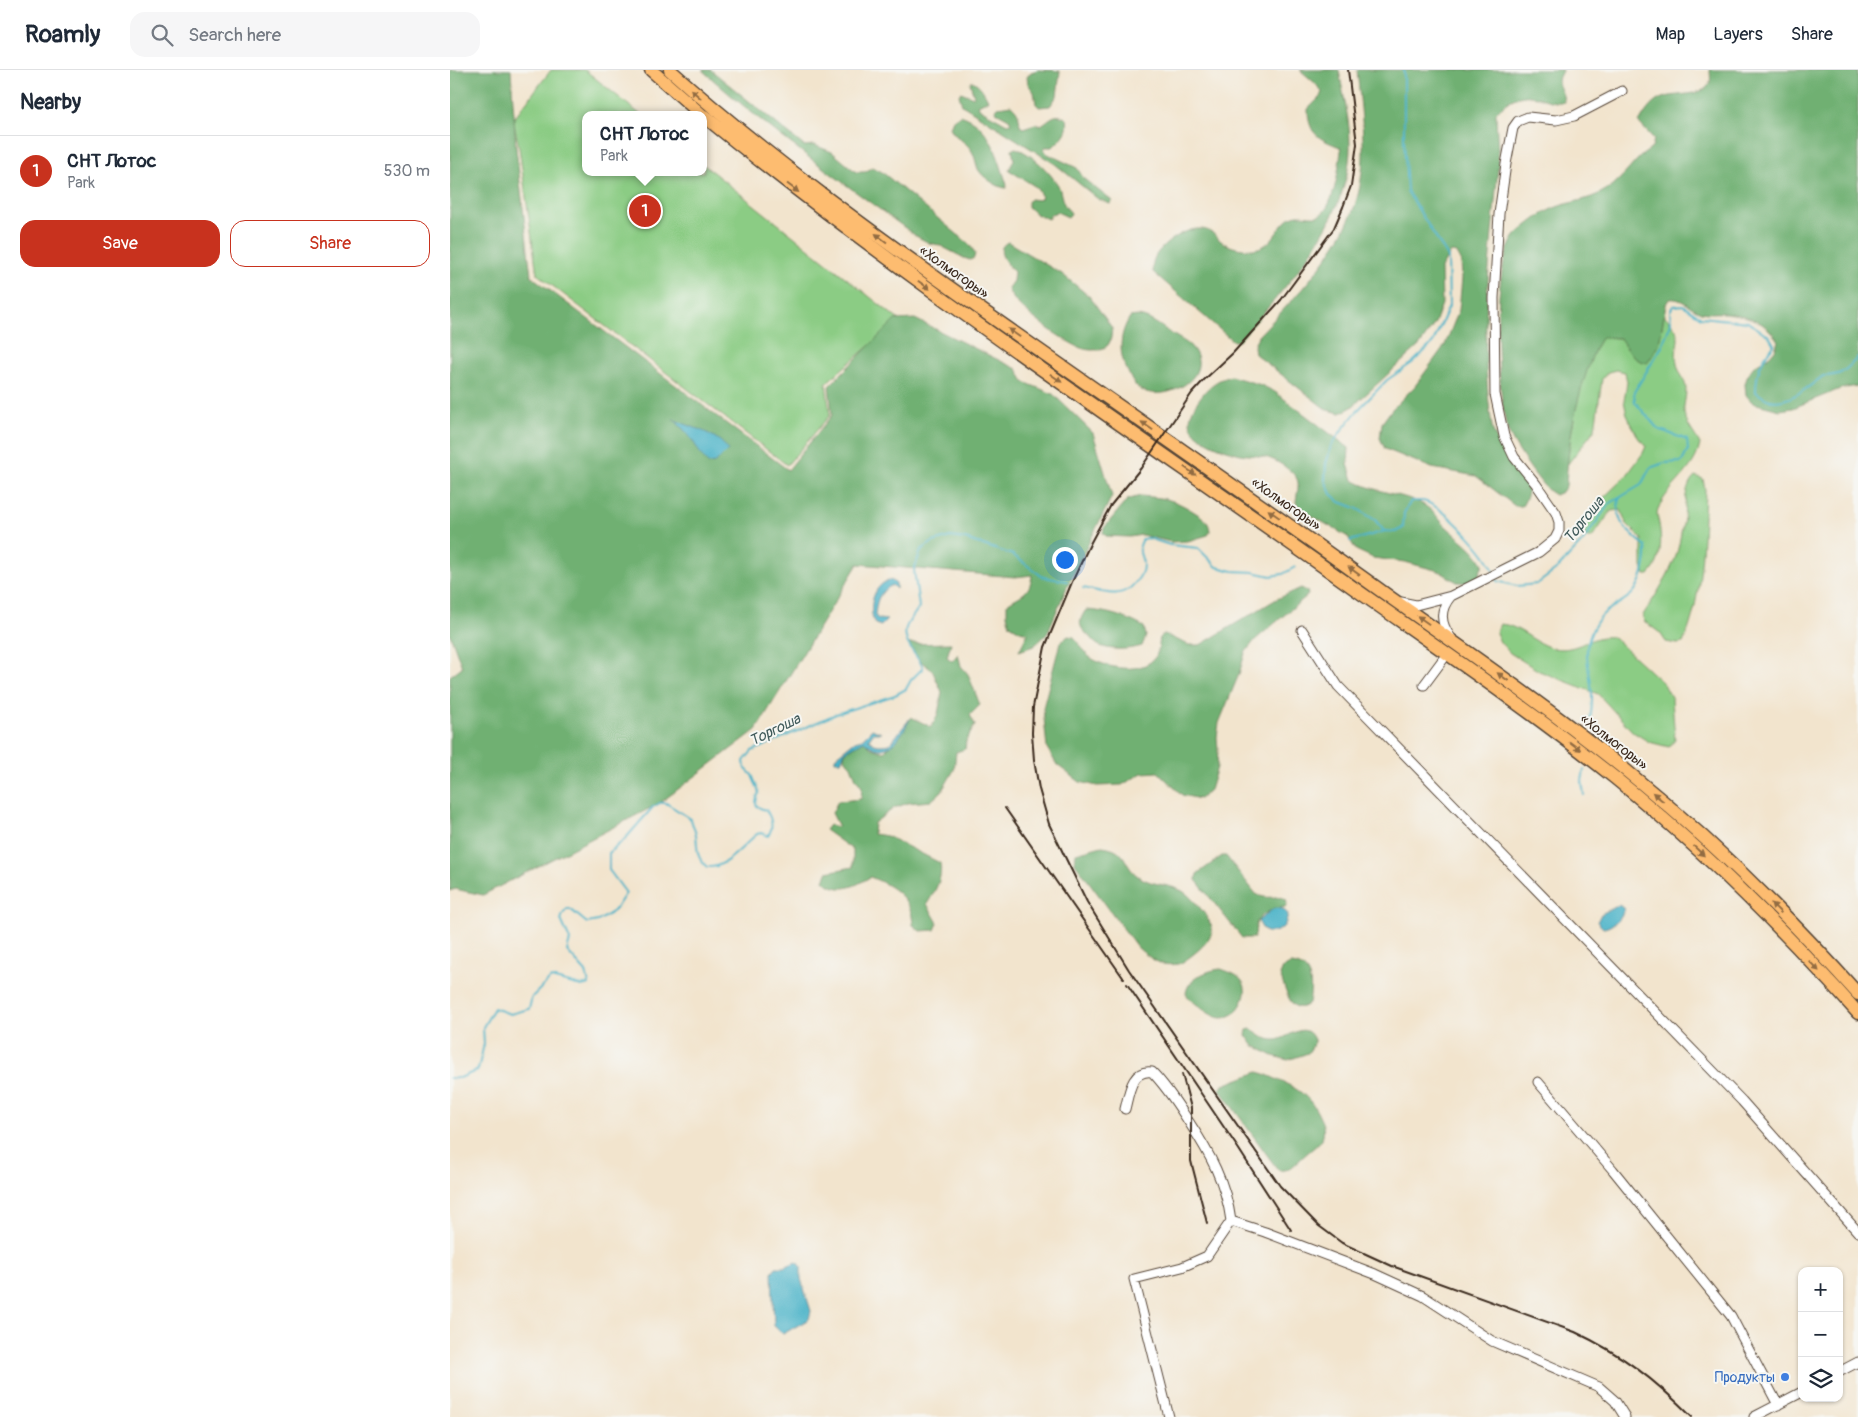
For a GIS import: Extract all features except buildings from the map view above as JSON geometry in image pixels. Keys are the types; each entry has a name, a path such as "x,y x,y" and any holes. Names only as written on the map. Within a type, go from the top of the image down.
{"highway":[{"name":"«Холмогоры»","path":"651,70 697,111"},
{"name":"«Холмогоры»","path":"670,70 779,161 897,250 1394,599 1582,736 1668,805 1791,922 1858,994"},
{"name":"«Холмогоры»","path":"707,119 771,171 898,266 1424,637 1576,747 1659,815 1701,853 1787,937 1858,1013"}],"street":[{"path":"1394,599 1416,605 1451,596 1539,552 1554,539 1559,531 1556,513 1514,457 1504,436 1495,394 1494,308 1499,214 1513,128 1518,121 1528,118 1556,120 1574,116 1622,91"},
{"path":"1451,596 1444,604 1442,612 1445,631 1453,641"},
{"path":"1302,630 1338,686 1742,1101 1858,1232"},
{"path":"1424,685 1447,654"},
{"path":"1125,1109 1133,1083 1139,1074 1144,1071 1152,1072 1180,1106 1210,1154 1225,1192 1231,1222 1207,1256 1182,1267 1134,1279 1169,1417"},
{"path":"1538,1082 1613,1170 1732,1316 1778,1405"},
{"path":"1231,1222 1264,1232 1375,1274 1423,1296 1492,1341 1598,1387 1615,1401 1625,1417"},
{"path":"1843,1370 1858,1362"},
{"path":"1754,1417 1798,1394"}],"green space":[{"path":"450,70 511,70 516,148 531,276 788,470 832,415 829,386 895,320 915,319 1017,369 1024,382 1053,394 1093,433 1112,496 1067,587 1047,634 1034,646 1019,651 1028,633 1010,625 1007,615 1007,604 1027,590 1032,575 1015,577 858,564 756,730 660,803 483,895 455,889 450,891 450,676 462,667 450,634"},
{"path":"551,70 585,70 636,111 582,111 582,176 707,176 707,167 899,320 826,383 830,415 787,465 537,274 513,119"},
{"path":"702,70 711,70 804,146 814,145 832,152 856,172 865,172 873,167 882,172 969,244 975,253 974,258 970,260 964,258 916,236 780,135"},
{"path":"1038,70 1060,71 1057,96 1050,106 1039,107 1036,104 1034,92 1028,84 1027,77 1031,72"},
{"path":"1300,70 1339,70 1350,136 1347,173 1339,200 1327,227 1311,252 1294,276 1239,341 1233,341 1153,272 1153,261 1159,251 1174,238 1185,232 1197,229 1211,232 1221,241 1232,247 1245,249 1260,248 1273,238 1283,224 1291,217 1298,215 1316,216 1327,207 1335,188 1341,151 1340,147 1321,138 1313,130 1310,124 1308,109 1320,97 1322,92"},
{"path":"1357,70 1563,70 1558,82 1564,102 1532,96 1521,96 1507,103 1496,113 1498,167 1489,264 1486,329 1488,394 1492,426 1495,434 1504,451 1526,481 1527,495 1522,506 1515,506 1476,476 1432,468 1385,449 1380,438 1382,423 1392,409 1415,386 1445,345 1459,310 1462,278 1461,261 1457,253 1451,252 1441,268 1442,304 1435,323 1420,345 1352,407 1341,413 1327,410 1255,354 1254,346 1258,336 1317,271 1342,234 1358,195 1363,164 1363,132"},
{"path":"1710,70 1858,70 1858,386 1840,389 1793,408 1780,410 1753,403 1746,395 1745,384 1748,374 1754,366 1770,356 1775,350 1778,341 1773,334 1768,328 1748,317 1725,313 1701,312 1682,301 1669,299 1666,304 1659,344 1647,363 1634,357 1620,338 1602,337 1588,368 1575,412 1568,456 1566,486 1562,492 1555,495 1542,483 1518,450 1509,434 1503,410 1498,357 1498,327 1502,271 1508,249 1517,234 1545,213 1554,208 1598,194 1618,181 1639,158 1652,148 1654,139 1639,123 1648,110 1660,99 1696,93 1707,87 1710,82"},
{"path":"972,81 980,86 988,100 978,105 980,109 1007,124 1011,123 1009,119 996,112 998,107 1011,105 1017,112 1020,126 1023,128 1035,124 1041,125 1056,116 1067,119 1066,132 1053,147 1045,147 1046,153 1077,168 1084,179 1112,201 1110,204 1098,199 1055,164 962,105 959,95 961,92 974,96 970,83"},
{"path":"960,115 971,119 979,126 992,143 1007,185 1006,188 994,184 983,175 978,169 971,150 956,136 950,127 953,120"},
{"path":"1016,148 1034,159 1054,180 1059,187 1065,205 1071,213 1068,217 1057,212 1051,214 1048,219 1036,214 1028,207 1030,199 1039,200 1042,197 1036,187 1009,170 1014,160 1012,149"},
{"path":"1008,242 1062,274 1090,297 1112,328 1111,340 1107,346 1098,350 1081,348 1051,331 1018,304 1008,288 1013,281 1014,272 1005,261 1001,252 1004,245"},
{"path":"1664,315 1678,334 1677,364 1686,390 1684,413 1700,444 1693,462 1668,492 1658,509 1657,514 1661,537 1659,558 1649,575 1645,575 1642,567 1642,539 1626,523 1621,510 1611,511 1592,538 1587,538 1581,530 1584,520 1595,506 1627,475 1646,446 1639,439 1627,415 1624,401 1627,382 1625,372 1616,370 1608,372 1602,379 1595,429 1567,465 1572,428 1580,392 1590,360 1602,337 1659,344"},
{"path":"1138,316 1155,323 1193,349 1198,360 1197,371 1190,380 1180,387 1169,392 1156,393 1144,391 1132,381 1123,362 1121,342 1124,329 1130,317"},
{"path":"1231,376 1261,385 1275,392 1349,448 1348,464 1353,480 1368,487 1416,501 1430,509 1445,526 1479,557 1483,564 1477,580 1470,583 1457,582 1439,571 1405,562 1373,558 1356,550 1348,537 1302,510 1296,503 1297,480 1294,474 1285,466 1268,458 1241,454 1223,448 1198,435 1193,430 1190,419 1194,407 1212,385 1219,380"},
{"path":"1695,476 1703,479 1705,490 1701,568 1690,626 1683,643 1677,644 1666,642 1660,633 1644,621 1643,615 1664,582 1676,557 1688,486"},
{"path":"1140,496 1170,500 1188,508 1207,522 1210,531 1208,535 1188,541 1171,542 1142,535 1129,537 1106,536 1103,533 1104,528 1127,500"},
{"path":"1301,588 1307,591 1308,595 1255,640 1245,653 1239,674 1219,723 1217,767 1210,790 1200,799 1182,795 1158,772 1142,773 1122,785 1097,786 1080,782 1057,765 1047,748 1043,708 1060,643 1068,636 1074,637 1086,654 1098,662 1115,667 1134,668 1143,666 1156,656 1160,637 1164,634 1189,645 1200,645 1275,600"},
{"path":"1086,610 1116,615 1144,627 1146,636 1142,646 1120,649 1098,645 1081,627 1082,617"},
{"path":"1500,624 1521,631 1540,643 1553,648 1570,648 1597,638 1613,637 1664,684 1672,699 1675,740 1669,747 1649,742 1633,732 1598,694 1539,671 1510,653 1500,642 1496,633"},
{"path":"951,643 947,657 952,661 958,654 961,666 968,674 980,705 970,715 975,725 966,741 965,749 956,752 954,770 942,791 931,801 908,803 894,808 874,823 873,834 887,836 940,863 939,880 927,904 938,923 935,930 920,931 913,925 912,916 905,900 886,884 870,877 847,888 835,887 824,881 827,872 853,867 853,850 825,830 829,825 839,827 832,813 838,801 861,799 862,787 856,779 851,766 844,758 845,752 864,741 871,748 884,752 895,741 911,717 931,727 938,714 942,692 932,670 920,661 908,644"},
{"path":"1102,846 1117,850 1138,876 1150,882 1183,891 1188,895 1206,916 1211,925 1212,930 1209,939 1181,963 1163,964 1146,955 1137,947 1075,863 1076,853"},
{"path":"1222,856 1226,856 1256,894 1264,897 1286,899 1287,904 1285,907 1272,910 1260,918 1257,922 1254,938 1242,938 1196,880 1197,874"},
{"path":"1290,964 1303,968 1309,977 1311,989 1309,1003 1303,1007 1298,1007 1290,1000 1280,975 1283,968"},
{"path":"1221,969 1240,979 1245,986 1245,992 1244,998 1237,1010 1227,1017 1221,1018 1207,1012 1186,994 1187,988 1194,979 1204,973"},
{"path":"1251,1029 1272,1040 1281,1039 1297,1031 1307,1031 1315,1042 1308,1053 1288,1060 1273,1056 1253,1045 1246,1035 1247,1030"},
{"path":"1258,1072 1290,1086 1304,1095 1315,1109 1324,1129 1321,1140 1286,1170 1278,1170 1220,1090 1223,1085"}],"water":[{"path":"673,419 711,435 718,439 728,450 715,463 709,464 702,457 689,436"},
{"path":"891,580 896,584 896,589 892,585 887,588 879,597 877,605 875,615 878,619 887,620 881,626 875,624 873,618 873,598 880,586"},
{"path":"911,717 903,733 892,745 879,749 872,747 864,741 845,752 841,761 835,761 835,757 855,741 862,739 872,729 881,733 873,733 869,739 871,742 878,745 890,744"},
{"path":"1619,905 1624,909 1619,919 1603,928 1597,922 1601,914"},
{"path":"1274,908 1283,909 1288,914 1286,921 1280,930 1267,932 1258,921"},
{"path":"796,1262 801,1267 801,1279 811,1311 809,1319 783,1334 774,1326 772,1272 776,1267 784,1267"}],"waterway":[{"path":"1384,531 1375,520 1356,508 1340,502 1331,494 1325,480 1326,464 1331,446 1342,430 1387,380 1412,363 1433,343 1449,306 1448,257 1407,191 1404,139 1404,70"},
{"name":"Торгоша","path":"1495,576 1497,581 1517,586 1537,584 1556,570 1583,541 1609,504 1641,485 1650,468 1664,463 1682,462 1688,450 1687,440 1658,429 1635,402 1634,392 1661,348 1671,323 1670,311 1673,306 1683,305 1701,317 1748,322 1769,336 1774,345 1760,367 1756,392 1770,400 1784,400 1805,389 1823,376 1839,374 1858,357"},
{"path":"1590,720 1592,689 1587,659 1587,646 1591,633 1595,624 1604,613 1636,590 1646,559 1646,547 1621,522 1618,508 1619,498"},
{"name":"Торгоша","path":"1350,541 1385,531 1395,532 1403,528 1404,513 1411,501 1423,501 1442,511 1453,520 1483,553 1494,572"},
{"name":"Торгоша","path":"450,1078 460,1078 478,1070 484,1044 483,1027 494,1008 510,1014 529,1009 532,997 551,978 581,986 589,984 586,972 567,951 570,940 561,920 563,914 567,909 570,909 587,923 598,921 614,911 626,893 609,870 609,853 626,838 653,807 660,803 666,803 691,819 700,859 707,867 721,864 757,834 761,833 768,836 771,829 772,823 768,813 756,804 759,792 752,775 745,768 744,761 752,751 836,714 895,695 906,689 911,680 923,668 908,644 905,634 907,625 919,607 914,570 921,550 933,542 950,537 965,539 1013,555 1043,577 1067,581"},
{"name":"Торгоша","path":"1083,588 1110,593 1124,592 1129,589 1142,573 1143,561 1139,550 1143,539 1148,538 1170,545 1198,548 1217,567 1233,571 1253,572 1271,576 1283,574 1295,567"},
{"path":"1584,770 1582,781 1584,795"}],"railway":[{"path":"1348,70 1357,144 1351,186 1334,228 1281,300 1233,353 1192,393 1141,468 1111,505 1072,582 1045,647 1033,707 1032,733 1039,789 1049,824 1087,902 1129,970 1280,1186 1319,1226 1342,1243 1392,1266 1575,1332 1592,1340 1637,1369 1665,1391 1692,1417"},
{"path":"1005,808 1124,979"},
{"path":"1127,984 1291,1230"},
{"path":"1182,1074 1191,1108 1191,1161 1207,1223"}],"place":[{"name":"СНТ Лотос","path":"645,211"},
{"name":"Продукты","path":"1785,1377"}]}
